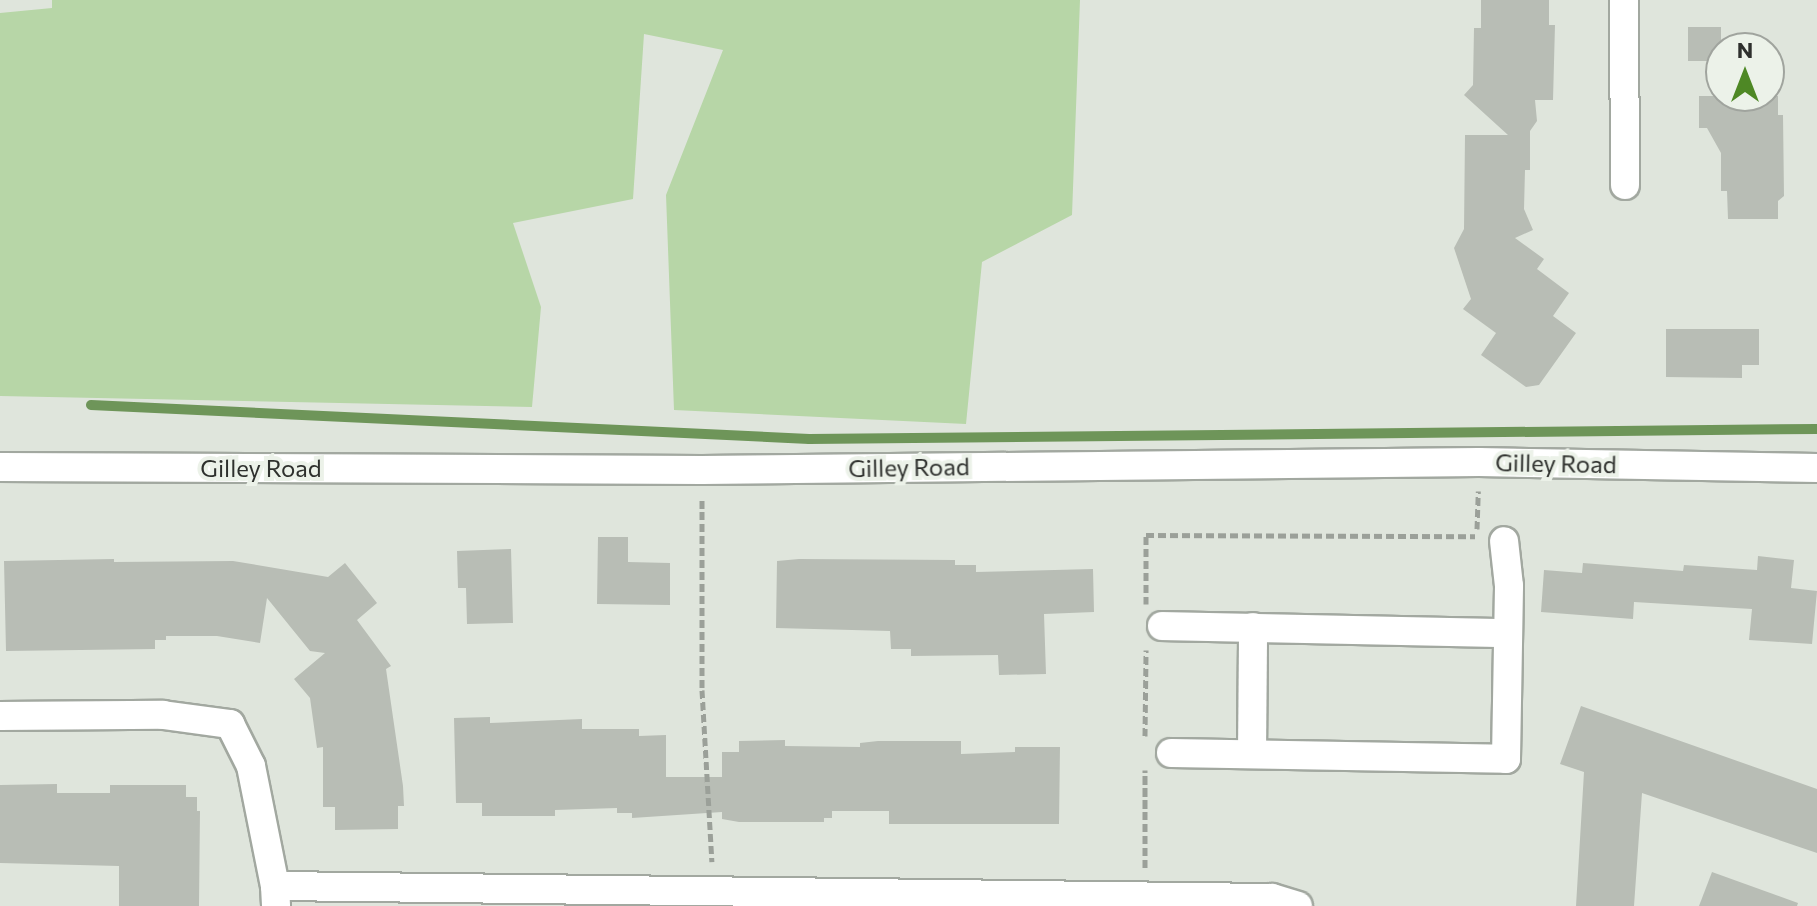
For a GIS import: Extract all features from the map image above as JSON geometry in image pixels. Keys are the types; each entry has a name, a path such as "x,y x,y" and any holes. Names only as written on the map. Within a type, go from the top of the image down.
{"street":[{"path":"1624,0 1625,185"},
{"name":"Gilley Road","path":"0,467 702,470 1479,462 1817,468"},
{"path":"1171,753 1506,759 1508,633 1504,541"},
{"path":"1162,626 1508,633"},
{"path":"1252,754 1253,627"},
{"path":"0,716 163,715 230,724 251,766 276,896 714,891 1285,902"}],"path":[{"path":"702,470 702,690 714,891"}],"green space":[{"path":"52,0 1080,0 1072,215 982,262 966,424 674,410 666,195 723,50 644,34 633,199 513,223 541,307 532,407 0,396 0,13 52,8"}],"building":[{"path":"1481,0 1549,0 1549,25 1555,25 1553,100 1535,100 1537,121 1530,131 1530,170 1525,170 1524,209 1533,230 1515,238 1544,259 1537,269 1569,293 1553,316 1576,333 1539,385 1526,387 1481,355 1496,333 1463,309 1471,299 1454,248 1464,229 1465,135 1508,135 1464,95 1473,85 1474,28 1481,28"},
{"path":"1688,27 1721,27 1721,32 1705,32 1705,61 1688,61"},
{"path":"1699,96 1705,96 1705,112 1778,112 1778,115 1783,115 1784,196 1778,201 1778,219 1728,219 1727,191 1721,191 1721,153 1707,128 1699,128"},
{"path":"1666,329 1759,329 1759,365 1742,365 1742,378 1666,377"},
{"path":"598,537 628,537 628,562 670,563 670,605 597,604"},
{"path":"511,549 513,623 467,624 466,588 458,588 457,551"},
{"path":"1758,556 1794,560 1791,588 1817,591 1812,644 1749,640 1752,609 1634,602 1633,619 1541,612 1544,570 1582,573 1583,563 1683,571 1684,565 1757,570"},
{"path":"114,559 114,562 233,561 328,577 345,563 377,603 357,620 391,666 386,669 404,806 398,806 398,829 335,830 335,807 323,807 323,747 317,748 310,698 294,679 325,653 310,651 267,598 260,643 217,636 166,636 166,640 155,640 155,649 6,651 4,561"},
{"path":"955,560 955,565 976,565 976,572 1093,569 1094,612 1044,614 1046,674 999,675 998,655 911,656 911,649 891,649 890,631 776,628 777,561"},
{"path":"1581,706 1817,789 1817,853 1642,793 1634,906 1576,906 1584,772 1560,764"},
{"path":"490,717 490,723 582,719 582,729 639,729 639,736 666,735 666,777 722,777 722,752 739,752 739,741 785,740 785,746 860,747 860,743 878,741 961,741 961,754 1015,752 1015,747 1060,747 1059,824 889,824 889,811 832,811 832,818 824,818 824,822 739,822 722,819 722,812 632,818 632,813 617,813 617,808 555,810 555,816 482,816 482,803 456,803 454,718"},
{"path":"57,784 57,793 110,793 110,785 186,785 186,797 197,797 197,811 200,811 199,906 119,906 119,866 0,863 0,785"},
{"path":"1712,872 1798,903 1797,906 1699,906"}],"waterway":[{"path":"91,405 809,439 1817,429"}]}
